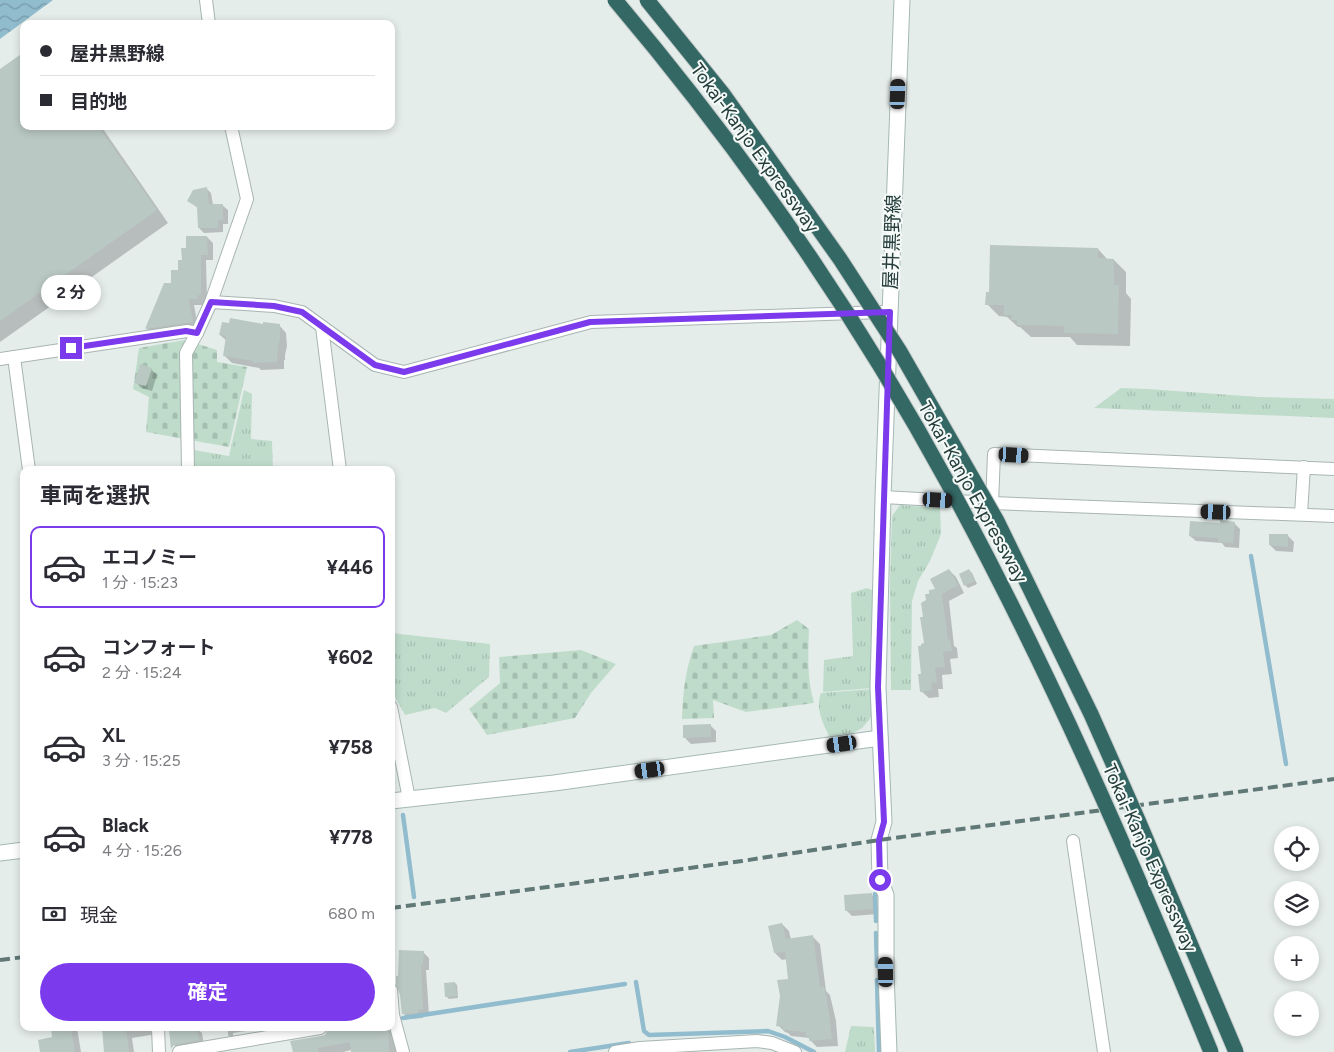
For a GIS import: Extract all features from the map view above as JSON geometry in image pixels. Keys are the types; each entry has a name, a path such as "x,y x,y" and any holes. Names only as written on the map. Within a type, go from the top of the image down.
{"highway":[{"name":"Tokai-Kanjo Expressway","path":"615,0 650,41 734,151 814,262 887,377 950,486 1008,598 1064,715 1162,934 1211,1052"},
{"name":"Tokai-Kanjo Expressway","path":"648,0 723,94 840,259 899,350 996,521 1091,714 1236,1052"}],"main road":[{"name":"屋井黒野線","path":"889,1052 886,895 880,880 879,840 884,822 878,687 902,0"},
{"path":"395,801 554,783 880,738"},
{"path":"0,853 20,850"}],"street":[{"path":"206,0 208,20"},
{"path":"188,466 186,353 211,302 248,199 232,130"},
{"path":"211,302 274,306 302,312 375,365 404,372 590,322 890,312"},
{"path":"322,326 340,466"},
{"path":"0,359 186,331 197,333"},
{"path":"14,357 29,466"},
{"path":"992,503 994,454 1334,469"},
{"path":"1301,514 1304,468"},
{"path":"884,497 1334,516"},
{"path":"395,727 409,799"},
{"path":"1073,841 1104,1052"},
{"path":"395,1026 402,1052"},
{"path":"158,1031 159,1052"},
{"path":"179,1052 302,1031"},
{"path":"615,1052 640,1048 757,1042 772,1043 795,1052"}],"green space":[{"path":"185,340 217,350 217,362 247,367 229,447 146,432 149,397 133,389 139,348"},
{"path":"1121,388 1259,397 1334,399 1334,418 1094,408"},
{"path":"244,390 252,394 251,439 272,441 273,466 195,466 194,450 229,456"},
{"path":"900,505 940,508 941,534 930,561 918,581 912,601 911,690 891,690 890,583 892,516"},
{"path":"867,588 872,590 873,688 823,692 824,660 853,656 851,593"},
{"path":"797,620 809,629 809,676 814,703 746,712 713,700 714,718 682,719 685,682 694,646 771,635"},
{"path":"395,633 490,644 489,677 446,713 435,708 405,715 395,697"},
{"path":"581,650 616,664 591,693 575,718 487,735 469,709 500,683 499,657"},
{"path":"873,689 873,713 862,728 853,733 829,736 819,710 821,693"},
{"path":"851,1026 874,1027 875,1052 845,1052"}],"water":[{"path":"0,0 53,0 26,20 20,20 20,24 0,39"}],"building":[{"path":"20,55 20,130 101,130 157,210 0,321 0,69"},
{"path":"207,187 209,204 223,204 223,220 218,220 218,228 198,228 197,207 187,201 193,190"},
{"path":"186,236 207,236 208,255 201,255 201,295 198,295 198,299 189,299 193,322 145,329 164,283 171,283 171,270 178,270 178,260 182,260 181,248 186,248"},
{"path":"990,245 1098,248 1098,258 1114,259 1114,285 1119,285 1118,334 1064,333 1064,326 1017,325 1017,320 1011,320 1012,315 1004,315 1004,305 985,305 986,292 989,292"},
{"path":"230,318 263,324 263,322 280,324 277,362 253,363 253,361 223,356 226,336 219,335 222,322 229,323"},
{"path":"140,364 152,368 146,386 134,383"},
{"path":"1220,520 1235,522 1233,543 1218,542 1218,538 1189,536 1190,521 1220,523"},
{"path":"1269,534 1288,534 1288,547 1269,545"},
{"path":"949,569 958,585 942,594 948,640 950,639 952,651 943,652 945,667 935,668 937,682 931,683 932,690 920,692 918,674 921,674 918,646 924,643 920,617 923,617 921,603 926,600 925,594 929,594 929,590 935,589 930,579"},
{"path":"969,569 975,581 964,586 959,574"},
{"path":"711,724 711,737 683,738 683,725"},
{"path":"872,893 873,909 845,911 844,895"},
{"path":"782,923 786,939 813,935 820,987 824,986 832,1039 809,1041 809,1036 806,1036 806,1032 783,1030 783,1027 776,1026 780,996 777,980 788,979 785,952 774,953 768,926"},
{"path":"399,950 424,951 423,965 421,965 423,1009 418,1010 418,1013 402,1014 400,995 396,984"},
{"path":"455,982 457,996 445,997 444,983"},
{"path":"51,1031 72,1031 75,1052 40,1052 38,1040 52,1037"},
{"path":"102,1031 126,1031 129,1052 104,1052"},
{"path":"169,1031 198,1031 199,1040 178,1044 171,1049"},
{"path":"327,1031 388,1031 389,1052 351,1052 350,1042 318,1048 319,1052 293,1052 290,1041 325,1035"}],"waterway":[{"path":"1251,556 1286,764"},
{"path":"403,815 414,897"},
{"path":"875,894 876,921"},
{"path":"876,933 877,966"},
{"path":"877,980 879,1052"},
{"path":"636,982 644,1031 649,1035 768,1031 785,1037 814,1052"},
{"path":"403,1018 625,984"},
{"path":"570,1052 629,1043"}],"railway":[{"path":"395,907 1334,779"},
{"path":"0,960 20,958"}],"route":[{"path":"71,348 186,331 197,333 211,302 274,306 302,312 375,365 404,372 590,322 890,312 878,687 884,822 879,840 880,880"}]}
